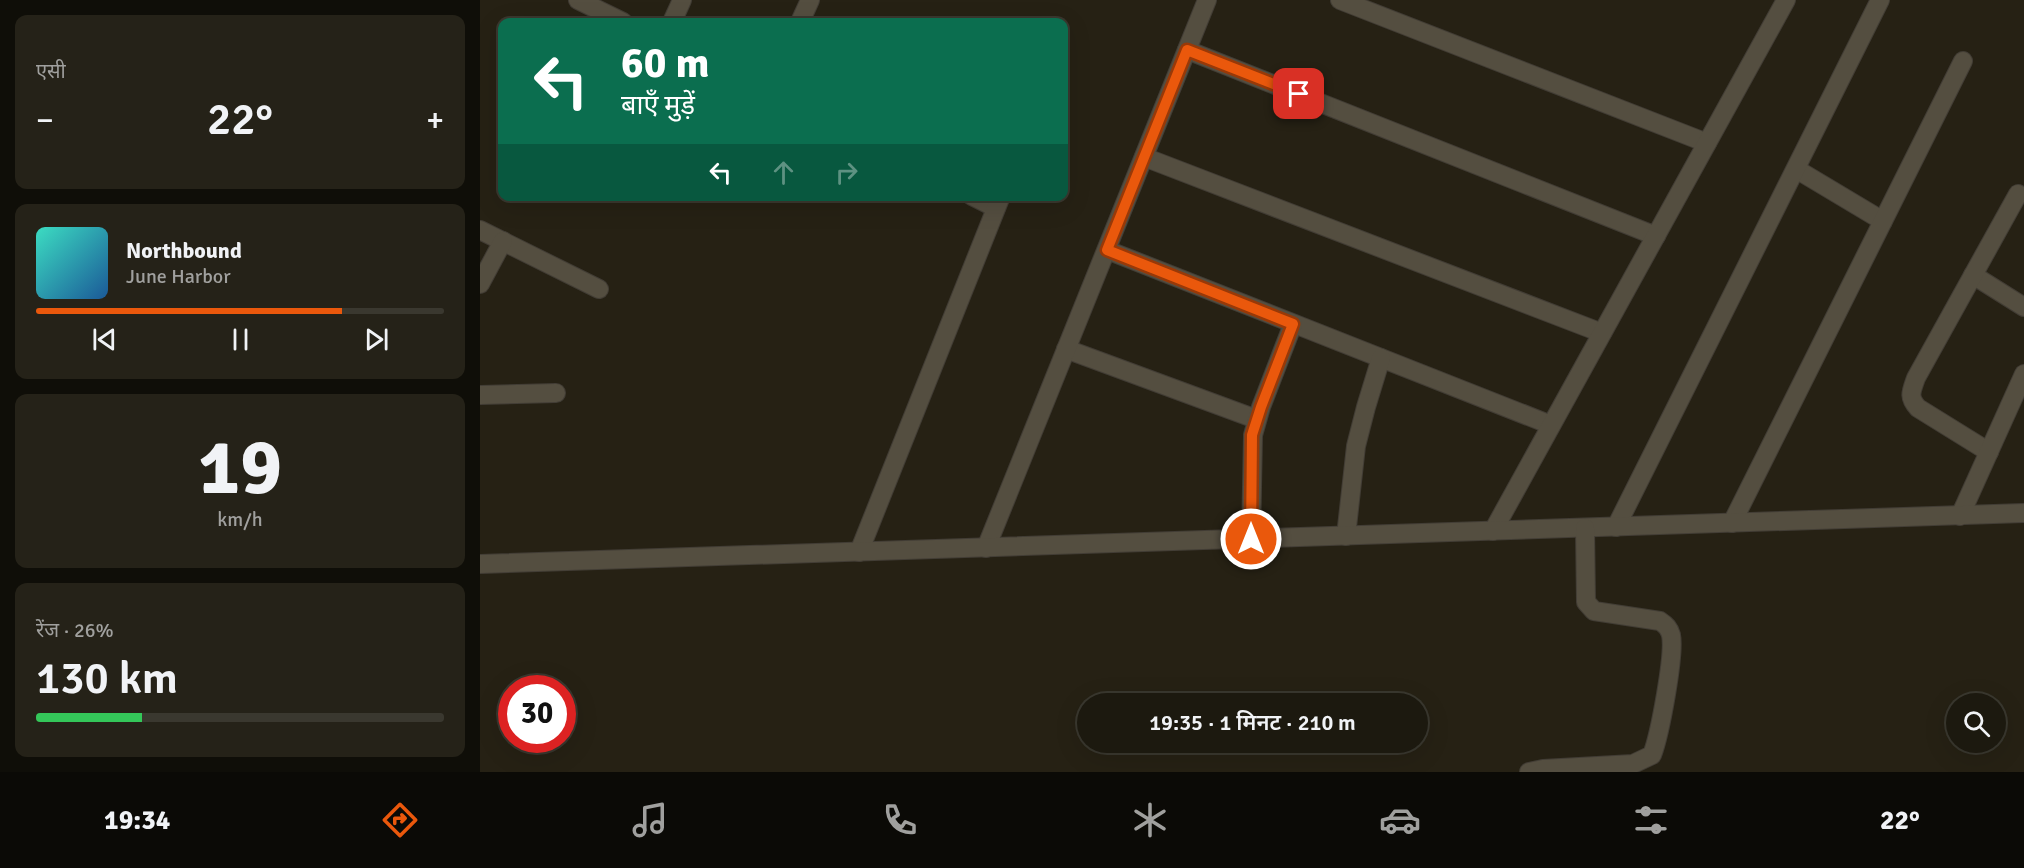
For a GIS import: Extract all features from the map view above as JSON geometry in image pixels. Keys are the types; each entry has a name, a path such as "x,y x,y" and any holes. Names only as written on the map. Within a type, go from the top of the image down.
{"street":[{"path":"578,0 615,18"},
{"path":"674,18 682,0"},
{"path":"802,18 810,0"},
{"path":"986,548 1207,0"},
{"path":"1340,0 1707,143"},
{"path":"1493,531 1785,0"},
{"path":"1616,527 1880,0"},
{"path":"1187,50 1656,236"},
{"path":"1732,523 1963,61"},
{"path":"1144,157 1602,333"},
{"path":"1796,169 1883,221"},
{"path":"1989,452 1918,408 1911,401 1911,392 1916,378 2018,194"},
{"path":"859,552 998,202"},
{"path":"480,230 599,289"},
{"path":"480,284 503,241"},
{"path":"1107,250 1551,425"},
{"path":"1973,275 2024,308"},
{"path":"1251,539 1252,448 1256,419 1293,324"},
{"path":"1066,349 1256,419"},
{"path":"1346,536 1356,446 1381,358"},
{"path":"1960,516 2024,374"},
{"path":"480,395 556,393"},
{"path":"480,564 1493,531 1585,532 1616,527 2024,513"},
{"path":"1529,772 1543,769 1633,764 1652,755 1657,740 1671,655 1671,637 1667,626 1660,621 1594,611 1586,602 1585,532"}],"route":[{"path":"1251,539 1252,435 1293,324 1107,250 1187,50 1299,94"}]}
